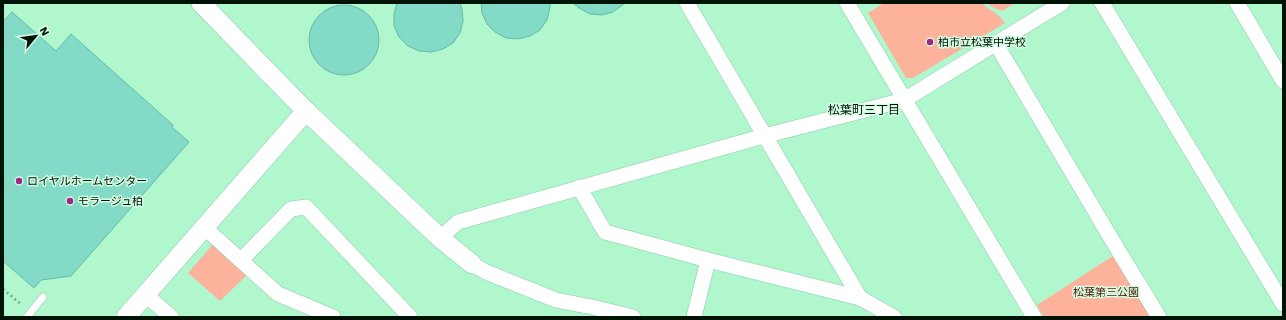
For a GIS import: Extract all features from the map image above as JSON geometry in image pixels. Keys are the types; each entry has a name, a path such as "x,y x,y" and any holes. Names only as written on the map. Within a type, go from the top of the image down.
{"street":[{"path":"201,3 306,111 440,238 472,264 486,272 556,300 592,307 629,317"},
{"path":"687,3 860,298"},
{"path":"847,3 1034,317"},
{"path":"440,238 458,222 764,136 904,100 1062,3"},
{"path":"1102,3 1283,304"},
{"path":"1237,3 1283,82"},
{"path":"996,44 1159,317"},
{"path":"126,317 306,111"},
{"path":"579,187 606,232 708,260 860,298 894,317"},
{"path":"241,260 291,209 306,207 410,317"},
{"path":"204,227 278,294 333,317"},
{"path":"694,317 708,260"},
{"path":"146,295 171,317"}],"lane":[{"path":"27,317 43,297"}],"path":[{"path":"3,289 25,308"}],"green space":[{"name":"柏市立松葉中学校","path":"884,3 981,3 998,15 1005,23 913,78 906,78 868,13"},
{"path":"987,3 1015,3 1002,11"},
{"path":"214,243 248,274 220,301 188,273"},
{"name":"松葉第三公園","path":"1113,256 1150,317 1044,317 1037,305"}],"building":[{"path":"397,3 460,3 463,21 460,33 453,43 443,49 431,52 419,51 408,46 399,37 394,26 394,14"},
{"path":"481,3 550,3 550,8 547,20 540,30 530,36 518,39 506,38 495,32 487,24 482,13"},
{"path":"573,3 625,3 613,12 602,15 590,14"},
{"path":"344,5 357,8 369,15 376,27 379,40 376,53 369,65 357,72 344,75 331,72 319,65 312,53 309,40 312,27 319,15 331,8"},
{"name":"モラージュ柏","path":"12,12 56,51 71,34 173,125 172,127 189,142 71,276 41,280 34,288 3,261 3,22"}],"place":[{"name":"柏市立松葉中学校","path":"930,42"},
{"name":"ロイヤルホームセンター","path":"19,181"},
{"name":"モラージュ柏","path":"70,201"}],"district":[{"name":"松葉町三丁目","path":"864,110"}]}
